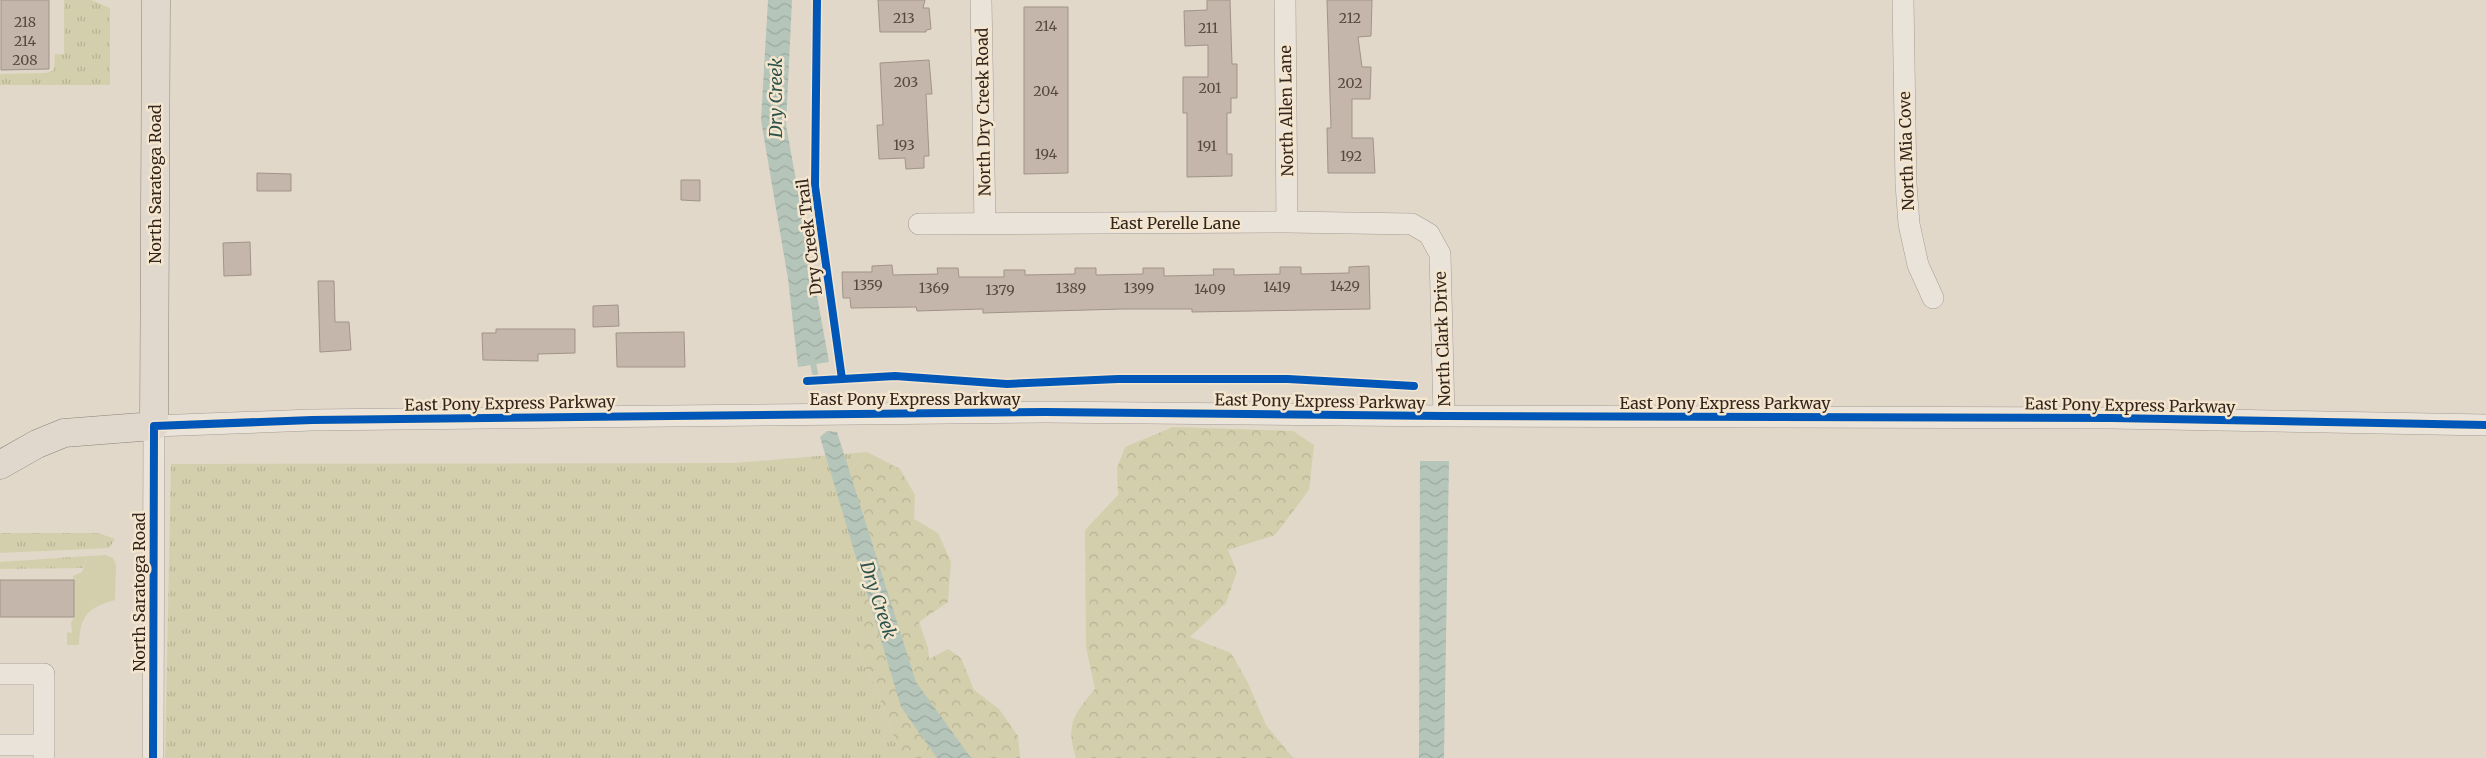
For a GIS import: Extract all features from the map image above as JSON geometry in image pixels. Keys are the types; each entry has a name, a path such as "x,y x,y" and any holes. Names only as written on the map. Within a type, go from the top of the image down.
{"main road":[{"name":"North Saratoga Road","path":"154,426 156,0"},
{"name":"East Pony Express Parkway","path":"0,465 37,444 64,433 154,426"}],"street":[{"name":"North Dry Creek Road","path":"980,0 985,224"},
{"name":"North Allen Lane","path":"1285,0 1287,222"},
{"name":"North Mia Cove","path":"1903,0 1908,224 1918,265 1933,298"},
{"name":"East Perelle Lane","path":"919,224 1406,223 1429,234"},
{"name":"North Clark Drive","path":"1429,234 1440,254 1444,416"},
{"name":"East Pony Express Parkway","path":"154,426 312,420 1045,412 1444,416 2112,418 2486,425"},
{"name":"North Saratoga Road","path":"152,758 154,426"},
{"path":"0,674 44,674 44,752 0,745"}],"green space":[{"path":"64,0 91,0 110,8 110,85 0,85 0,74 46,73 54,70 55,54 64,54"},
{"path":"1173,427 1293,431 1314,445 1309,490 1275,535 1228,550 1237,572 1226,603 1190,637 1231,653 1247,681 1266,725 1293,758 1076,758 1071,736 1074,720 1095,689 1086,647 1085,530 1118,495 1117,468 1125,447"},
{"path":"867,452 844,477 874,552 859,654 876,688 902,758 165,758 171,464 734,463"},
{"path":"867,452 900,469 915,495 914,519 938,533 951,562 948,602 919,622 928,648 929,659 948,649 961,658 974,690 999,709 1018,736 1020,758 902,758 876,688 859,654 864,603 874,552 844,477"},
{"path":"0,533 98,533 115,539 109,548 0,553"},
{"path":"105,555 113,558 116,565 115,600 92,610 83,620 79,645 67,645 67,632 72,633 71,623 74,617 73,576 82,572 88,556"},
{"path":"88,556 83,568 0,569 0,562"}],"water":[{"path":"768,0 792,0 786,125 829,362 798,367 788,279 761,120"},
{"path":"827,431 837,432 916,682 971,758 937,758 901,707 820,437"},
{"path":"1420,461 1449,461 1444,758 1419,758"}],"building":[{"path":"1,0 49,0 49,69 1,70"},
{"path":"878,0 925,0 923,8 929,8 931,29 926,30 926,32 880,32"},
{"path":"1207,0 1230,0 1232,64 1237,64 1237,98 1231,98 1231,113 1227,113 1227,154 1232,154 1232,176 1187,177 1187,113 1183,113 1183,77 1208,77 1208,45 1185,46 1184,11 1207,10"},
{"path":"1327,0 1372,0 1371,36 1358,37 1362,67 1371,67 1370,99 1352,99 1352,138 1373,138 1375,173 1328,173 1327,128 1331,128"},
{"path":"1024,7 1068,7 1068,173 1024,174"},
{"path":"929,60 932,94 926,94 929,156 924,156 924,168 906,169 905,158 879,159 877,125 883,125 880,63"},
{"path":"257,173 291,174 291,191 257,191"},
{"path":"681,180 700,180 700,201 681,200"},
{"path":"250,242 251,275 224,276 223,243"},
{"path":"892,265 893,275 938,274 937,268 958,268 959,277 1004,277 1004,270 1025,270 1025,275 1075,274 1075,268 1096,268 1096,275 1143,274 1143,268 1164,268 1164,276 1214,275 1213,269 1234,269 1234,275 1280,274 1280,267 1301,267 1301,274 1349,273 1349,267 1369,266 1370,309 1192,312 1192,309 1122,309 983,313 983,309 917,311 916,307 851,308 850,298 843,298 842,272 872,272 872,266"},
{"path":"318,281 334,281 335,322 349,322 351,350 320,352"},
{"path":"618,305 619,326 593,327 593,306"},
{"path":"496,329 575,329 575,353 538,354 538,361 483,360 482,333 496,333"},
{"path":"684,332 685,367 617,367 616,333"},
{"path":"0,580 74,580 74,617 0,617"}],"waterway":[{"name":"Dry Creek","path":"812,358 815,373"}],"cycle path":[{"name":"Dry Creek Trail","path":"817,0 815,186 842,379"},
{"path":"807,381 895,376 1007,384 1118,379 1288,379 1414,386"},
{"path":"153,758 154,426 312,420 1045,412 1444,416 2112,418 2486,425"}]}
